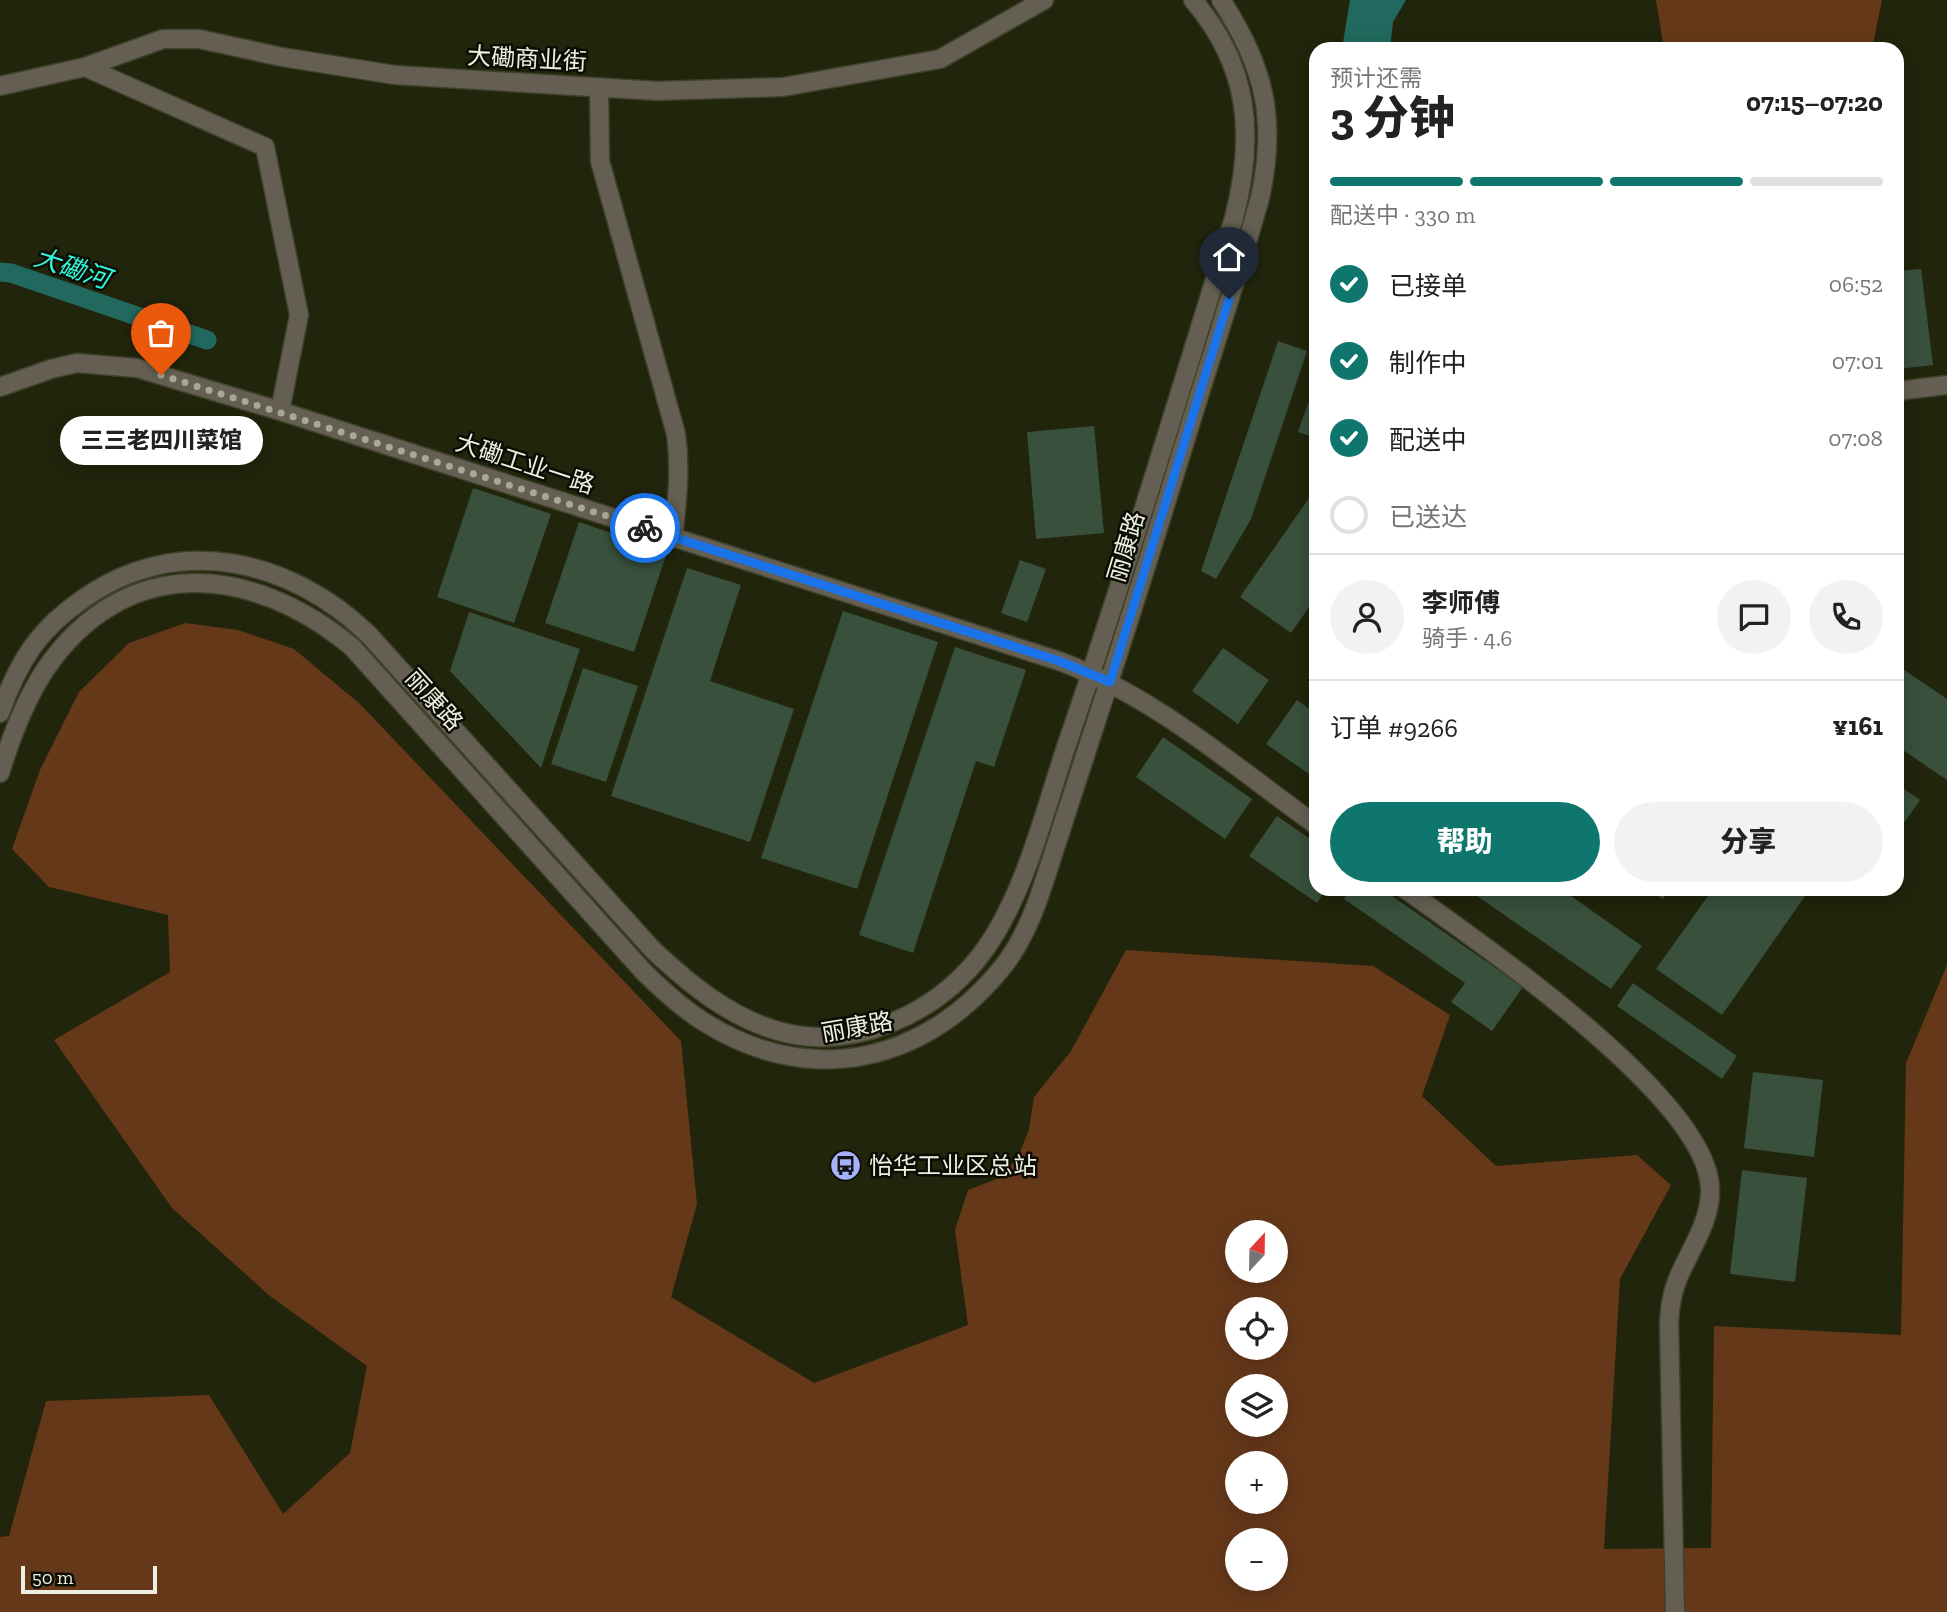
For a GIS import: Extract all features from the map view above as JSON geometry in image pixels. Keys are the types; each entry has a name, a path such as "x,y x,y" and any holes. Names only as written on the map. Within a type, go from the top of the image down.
{"street":[{"name":"大磡商业街","path":"0,86 85,67 163,39 200,39 282,57 395,75 658,91 783,87 940,59 1044,0"},
{"name":"丽康路","path":"0,713 21,667 39,639 73,606 118,578 160,564 205,561 243,565 289,579 327,601 369,635 652,948 683,977 729,1009 775,1030 797,1035 859,1033 905,1017 946,990 980,956 1005,913 1024,869 1091,673 1234,218 1244,177 1247,137 1243,97 1224,44 1193,0"},
{"name":"丽康路","path":"0,773 22,714 45,671 65,645 104,611 135,594 157,587 182,584 227,585 268,595 312,617 352,647 643,971 686,1010 729,1036 770,1052 804,1059 848,1059 893,1049 934,1029 977,994 1007,961 1026,927 1110,682 1254,220 1264,178 1268,140 1266,104 1247,46 1221,0"},
{"path":"85,67 265,147 299,316 280,411"},
{"path":"599,88 600,161 676,434 680,457 673,537"},
{"name":"大磡工业一路","path":"0,387 77,363 137,368 280,411 1091,673 1161,713 1309,820"},
{"path":"1904,390 1947,385"},
{"path":"1419,896 1510,965 1642,1076 1681,1122 1705,1163 1709,1175 1710,1203 1678,1278 1671,1300 1669,1322 1675,1612"}],"shaded area":[{"path":"1656,0 1882,0 1873,42 1663,42"},
{"path":"185,623 238,630 294,649 360,704 681,1041 697,1204 671,1297 814,1383 968,1325 955,1230 968,1190 999,1178 1018,1157 1029,1129 1034,1097 1071,1051 1126,950 1373,966 1450,1015 1422,1096 1496,1166 1637,1155 1671,1185 1620,1279 1604,1549 1711,1548 1714,1326 1901,1335 1906,1063 1947,965 1947,1612 0,1612 0,1537 9,1536 46,1401 209,1395 283,1514 350,1453 367,1366 270,1296 172,1208 54,1040 170,972 168,915 49,887 12,849 40,770 79,692 129,643"}],"water":[{"path":"1350,0 1406,0 1393,22 1391,42 1343,42"}],"building":[{"path":"1921,269 1933,365 1904,368 1904,270"},
{"path":"1278,341 1307,351 1251,519 1216,579 1201,571"},
{"path":"1309,401 1309,436 1298,432"},
{"path":"1094,426 1104,533 1036,539 1027,432"},
{"path":"473,488 551,514 514,623 437,597"},
{"path":"1309,498 1309,607 1291,633 1240,597"},
{"path":"579,522 667,552 634,652 545,623"},
{"path":"1020,560 1046,569 1027,622 1001,613"},
{"path":"687,568 741,585 710,681 794,709 750,842 611,796"},
{"path":"843,611 938,642 857,889 761,858"},
{"path":"469,612 580,649 541,768 450,671"},
{"path":"955,647 1026,670 994,767 976,761 913,953 859,935"},
{"path":"1223,648 1269,680 1238,724 1192,691"},
{"path":"583,668 638,686 606,782 551,764"},
{"path":"1904,670 1947,699 1947,780 1904,751"},
{"path":"1297,700 1309,709 1309,774 1266,744"},
{"path":"1163,737 1252,799 1225,839 1136,777"},
{"path":"1904,789 1920,800 1904,823"},
{"path":"1277,816 1309,838 1309,896 1322,896 1317,903 1249,856"},
{"path":"1346,896 1392,896 1523,987 1492,1031 1451,1002 1465,983 1344,899"},
{"path":"1477,896 1571,896 1642,946 1611,989"},
{"path":"1708,896 1805,896 1722,1015 1656,969"},
{"path":"1633,983 1737,1056 1722,1079 1617,1006"},
{"path":"1753,1072 1823,1080 1814,1157 1744,1148"},
{"path":"1742,1170 1807,1178 1795,1282 1730,1274"}],"waterway":[{"name":"大磡河","path":"0,272 11,273 207,340"}],"way so far":[{"path":"161,375 645,528"}],"place":[{"name":"三三老四川菜馆","path":"161,375"},
{"name":"怡华工业区总站","path":"846,1166"}],"route":[{"path":"645,528 1059,661 1110,682 1229,299"}]}
